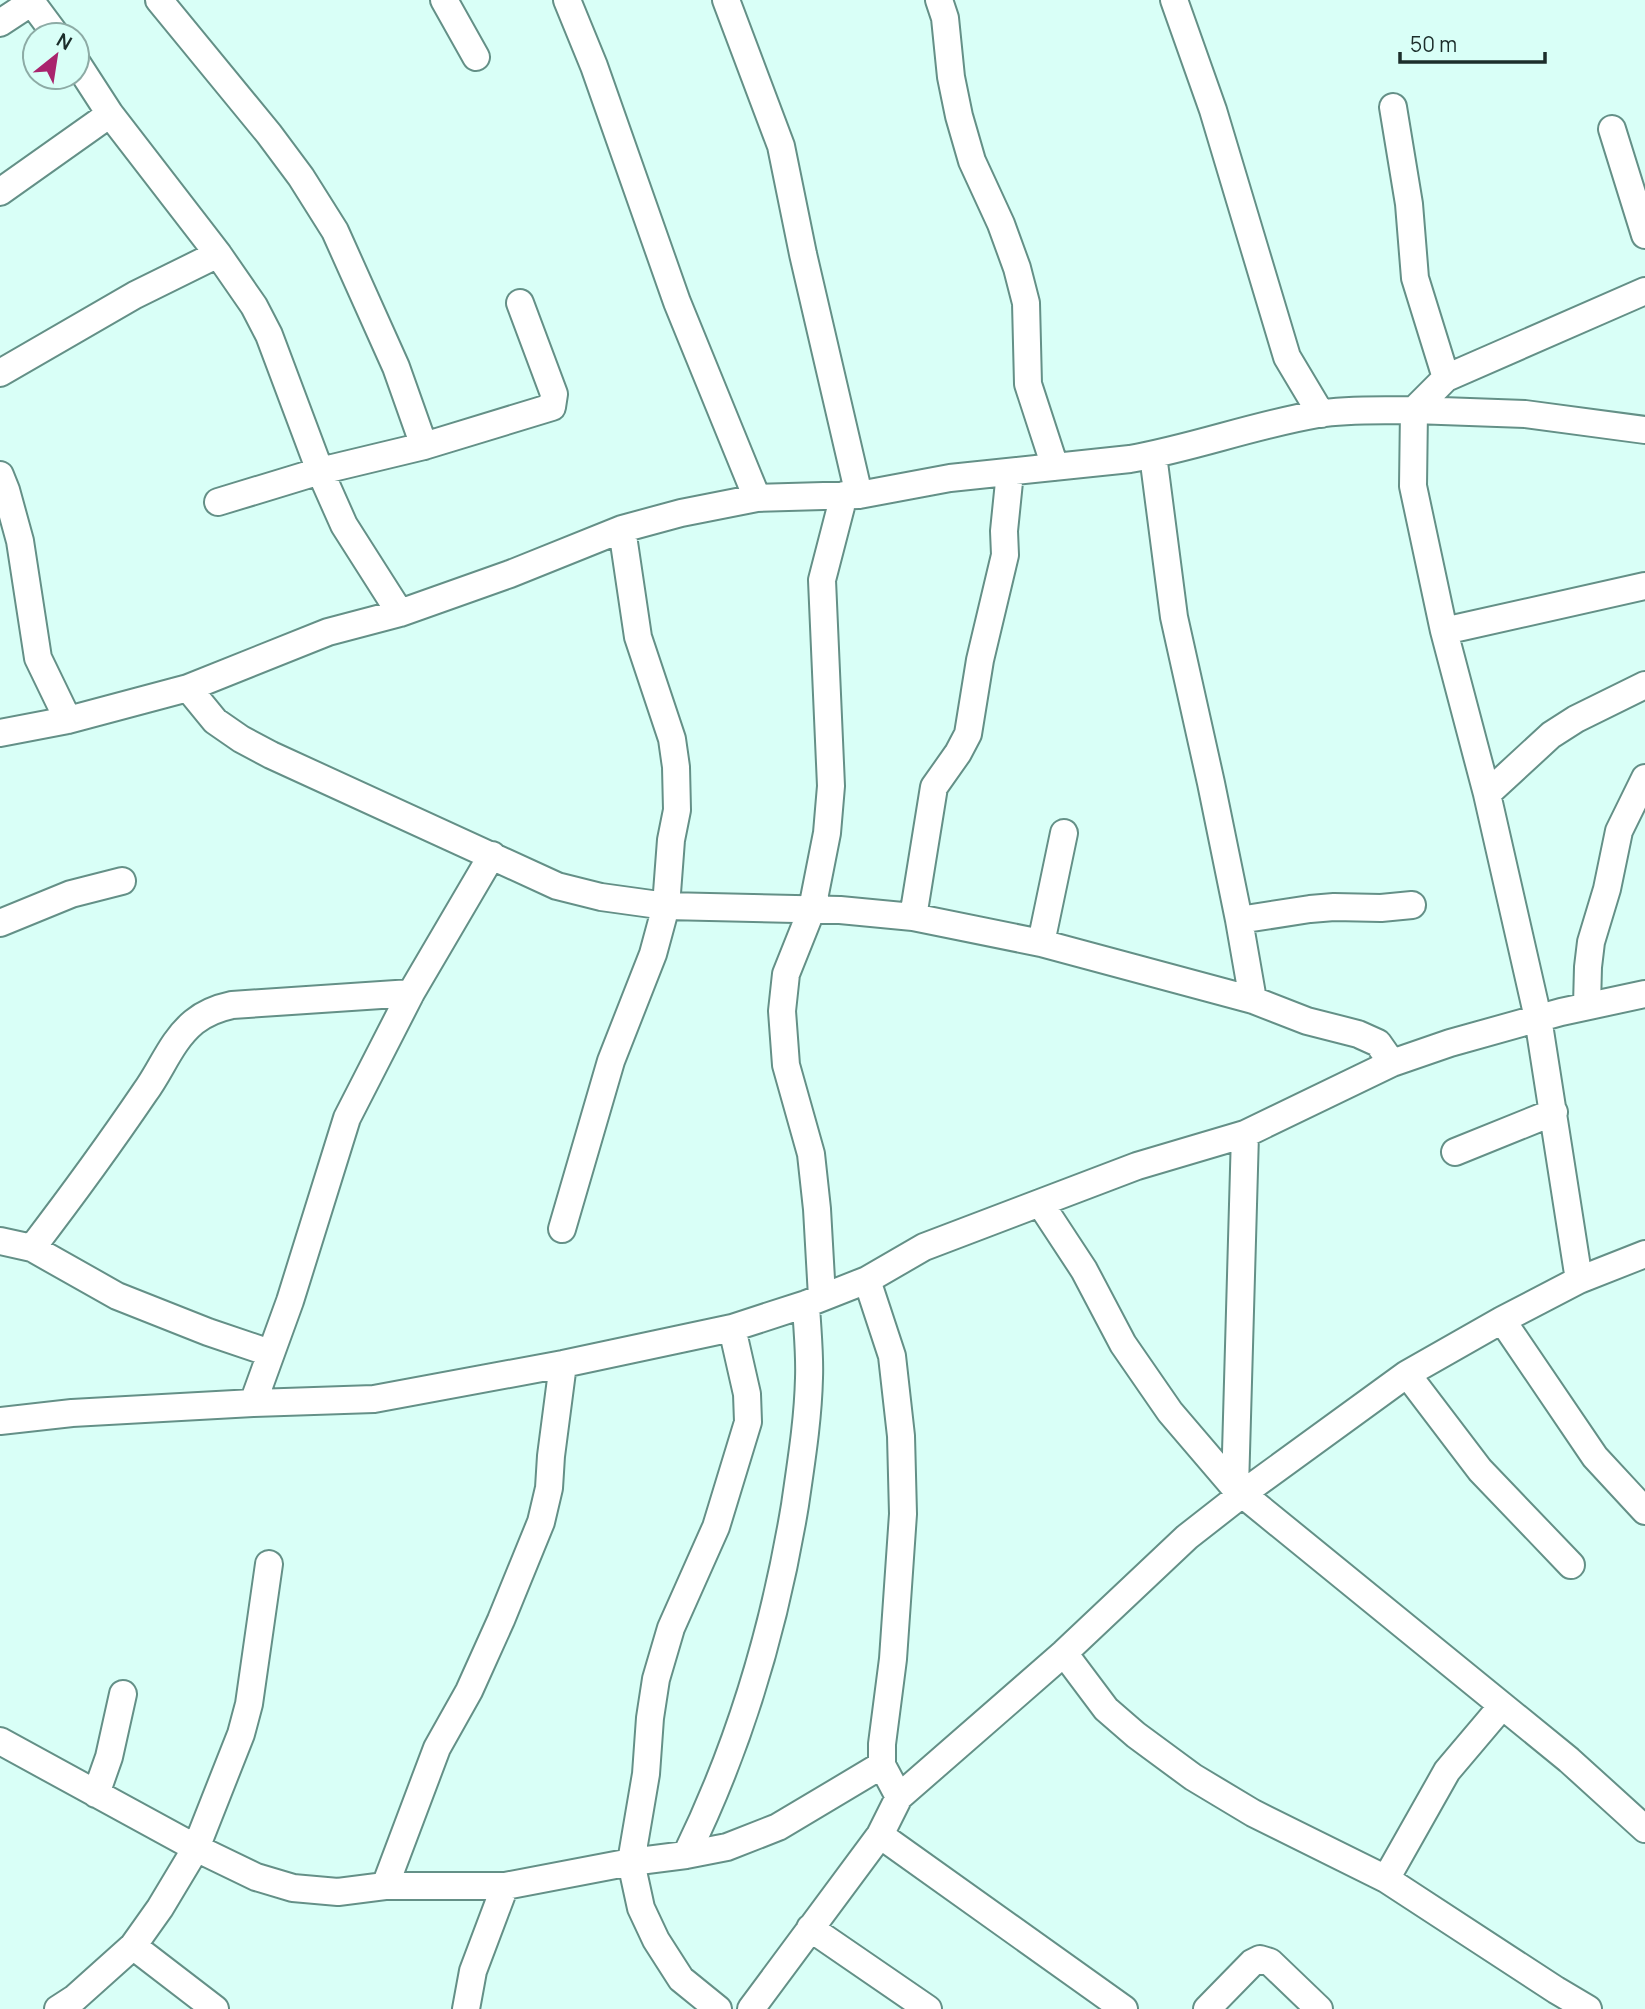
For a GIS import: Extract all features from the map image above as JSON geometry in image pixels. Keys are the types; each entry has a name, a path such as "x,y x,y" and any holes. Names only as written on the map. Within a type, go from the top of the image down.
{"street":[{"path":"159,0 269,134 301,177 335,231 396,367 424,446"},
{"path":"444,0 476,57"},
{"path":"567,0 594,66 677,302 757,498"},
{"path":"686,1855 725,1768 772,1619 788,1546 804,1446 817,1209 811,1154 786,1065 782,1011 786,974 812,909 827,833 831,786 822,580 852,495 781,146 726,0"},
{"path":"939,0 945,18 951,77 959,116 972,161 1001,224 1017,268 1026,303 1028,384 1055,467"},
{"path":"1174,0 1213,110 1287,357 1321,414"},
{"path":"0,23 31,1 46,21"},
{"path":"91,85 110,114 218,254 254,306 270,335 320,471 344,525 400,612"},
{"path":"1393,107 1409,204 1415,278 1446,378"},
{"path":"0,192 110,114"},
{"path":"1612,129 1645,235"},
{"path":"0,373 135,295 218,254"},
{"path":"1579,1280 1538,1018 1487,794 1444,631 1413,486 1414,410 1446,378 1645,291"},
{"path":"218,502 320,471 424,446 552,407 554,394 520,303"},
{"path":"0,733 68,720 188,688 328,632 400,612 510,574 622,529 681,513 757,498 852,495 950,478 1153,455 1255,426 1321,414 1414,410 1525,414 1645,430"},
{"path":"1153,455 1174,617 1239,920 1252,1000"},
{"path":"913,917 934,787 968,734 980,660 1004,555 1010,472"},
{"path":"0,475 20,541 38,658 68,720"},
{"path":"562,1229 604,1084 653,954 666,906 671,840 677,810 677,767 672,739 638,637 622,529"},
{"path":"1444,631 1645,586"},
{"path":"1487,794 1551,735 1576,719 1645,685"},
{"path":"188,688 215,721 241,739 557,886 601,897 666,906 812,909 913,917 1041,943 1252,1000 1307,1021 1358,1034 1378,1042 1392,1063"},
{"path":"1587,1005 1587,967 1591,942 1604,900 1619,831 1645,778"},
{"path":"1041,943 1064,833"},
{"path":"253,1403 290,1301 347,1118 411,993 492,855"},
{"path":"0,923 71,894 122,881"},
{"path":"1239,920 1310,909 1412,905"},
{"path":"32,1248 143,1096 171,1047 193,1022 215,1009 232,1005 411,993"},
{"path":"0,1421 72,1413 374,1399 732,1328 867,1280 924,1247 1137,1166 1245,1134 1392,1063 1538,1018 1645,993"},
{"path":"1455,1152 1554,1112"},
{"path":"1238,1491 1245,1134"},
{"path":"1040,1203 1084,1270 1123,1344 1170,1412 1238,1491 1569,1760 1645,1829"},
{"path":"0,1241 32,1248 117,1296 270,1353"},
{"path":"753,2008 880,1835 899,1797 1064,1653 1238,1491 1408,1374 1579,1280 1645,1254"},
{"path":"867,1280 892,1356 901,1436 903,1514 894,1659 882,1744 882,1765 899,1797"},
{"path":"1502,1320 1595,1457 1645,1511"},
{"path":"718,2009 681,1979 656,1940 641,1908 631,1862 646,1774 656,1679 671,1628 716,1527 748,1422 747,1394 732,1328"},
{"path":"385,1886 437,1748 469,1691 541,1522 550,1488 551,1456 563,1363"},
{"path":"1408,1374 1480,1470 1571,1565"},
{"path":"58,2009 75,1998 133,1946 160,1908 196,1848 241,1734 249,1703 269,1564"},
{"path":"1064,1653 1106,1710 1193,1777 1252,1813 1387,1879 1588,2009"},
{"path":"96,1794 109,1757 122,1694"},
{"path":"1387,1879 1447,1771 1502,1706"},
{"path":"0,1741 196,1848 256,1877 293,1888 338,1892 385,1886 505,1886 727,1847 778,1827 882,1765"},
{"path":"880,1835 1124,2009"},
{"path":"466,2009 473,1971 505,1886"},
{"path":"810,1928 928,2009"},
{"path":"133,1946 215,2009"},
{"path":"1208,2009 1252,1963 1260,1959 1270,1962 1319,2009"}]}
